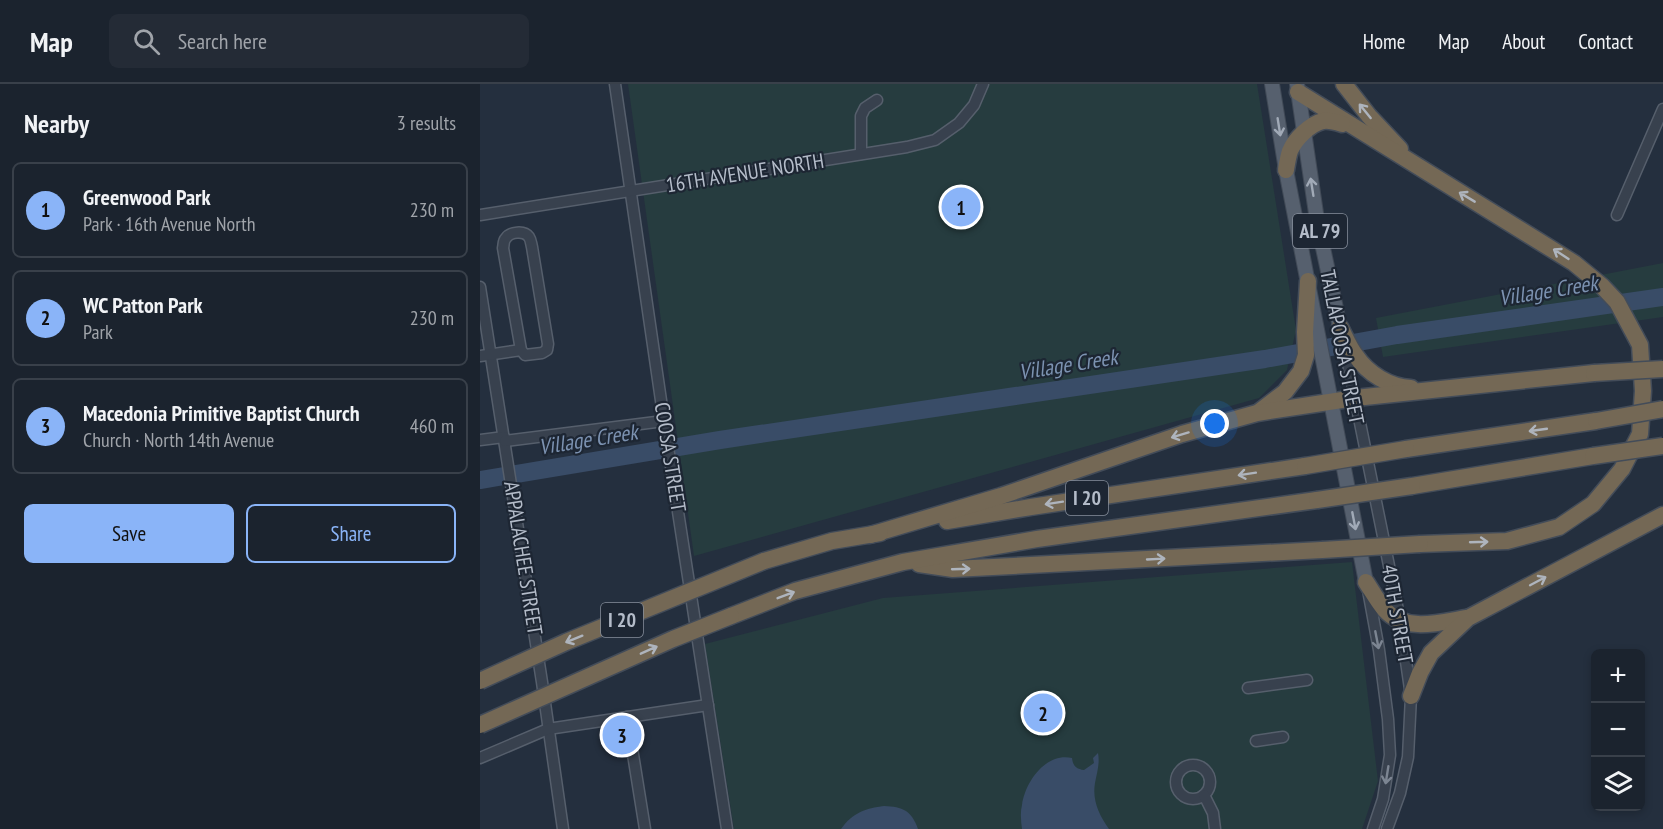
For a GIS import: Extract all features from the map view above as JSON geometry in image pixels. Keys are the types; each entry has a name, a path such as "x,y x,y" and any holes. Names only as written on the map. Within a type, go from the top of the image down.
{"highway":[{"path":"1344,84 1369,116 1418,167"},
{"path":"903,562 953,569 1508,541 1559,527 1593,504 1622,469 1640,434 1643,391 1640,345 1617,302 1574,263 1418,167 1297,88"},
{"path":"1286,170 1290,151 1297,139 1312,126 1323,121 1358,129"},
{"path":"1257,413 1285,392 1301,371 1311,332 1308,281"},
{"path":"1340,327 1351,357 1390,384 1404,387 1457,388"},
{"path":"870,535 1001,496 1182,434 1257,413 1355,398 1594,373 1663,369"},
{"name":"I 20","path":"480,681 566,642 764,561 832,541 1031,507 1663,409"},
{"name":"I 20","path":"480,725 673,639 795,591 903,562 1663,446"},
{"path":"1411,696 1431,653 1468,618 1663,515"},
{"path":"1366,582 1386,611 1410,624 1426,625 1468,618"}],"main road":[{"name":"TALLAPOOSA STREET","path":"1272,84 1308,281"},
{"name":"TALLAPOOSA STREET","path":"1297,88 1317,220 1340,327"},
{"name":"TALLAPOOSA STREET","path":"1311,332 1324,365 1366,582"}],"street":[{"name":"COOSA STREET","path":"615,84 727,829"},
{"name":"16TH AVENUE NORTH","path":"480,215 906,147 935,140 959,123 974,105 983,84"},
{"path":"861,154 861,116 865,108 877,100"},
{"path":"1617,215 1663,111"},
{"path":"511,233 525,233 530,237 548,344 548,350 542,353 525,355 521,350 503,248 507,236 511,233"},
{"name":"APPALACHEE STREET","path":"480,286 485,356 505,443 563,829"},
{"path":"485,356 521,350"},
{"name":"TALLAPOOSA STREET","path":"1351,357 1355,398"},
{"name":"40TH STREET","path":"1355,398 1400,620 1411,696 1408,757 1402,784 1387,829"},
{"path":"480,440 505,443 665,425"},
{"name":"40TH STREET","path":"1366,582 1379,650 1390,755 1383,799 1373,829"},
{"path":"1248,688 1307,680"},
{"path":"480,758 548,729 708,705"},
{"path":"627,717 645,829"},
{"path":"1256,741 1283,737"},
{"path":"1204,795 1213,813 1215,829"}],"green space":[{"path":"628,84 1257,84 1296,330 1287,370 1259,398 694,556"},
{"path":"1663,263 1663,317 1383,357 1376,318"},
{"path":"1352,562 1378,781 1362,829 734,829 705,644 883,598"}],"water":[{"path":"1098,753 1095,801 1109,829 1022,829 1021,811 1024,796 1032,778 1038,771 1046,764 1063,757 1072,758 1075,767 1084,770 1094,763 1093,758"},
{"path":"884,806 896,807 905,811 918,829 841,829 860,812"}],"waterway":[{"name":"Village Creek","path":"480,480 720,440 1265,359 1397,335 1663,297"}],"place":[{"name":"Greenwood Park","path":"961,207"},
{"name":"WC Patton Park","path":"1043,713"},
{"name":"Macedonia Primitive Baptist Church","path":"622,735"}]}
